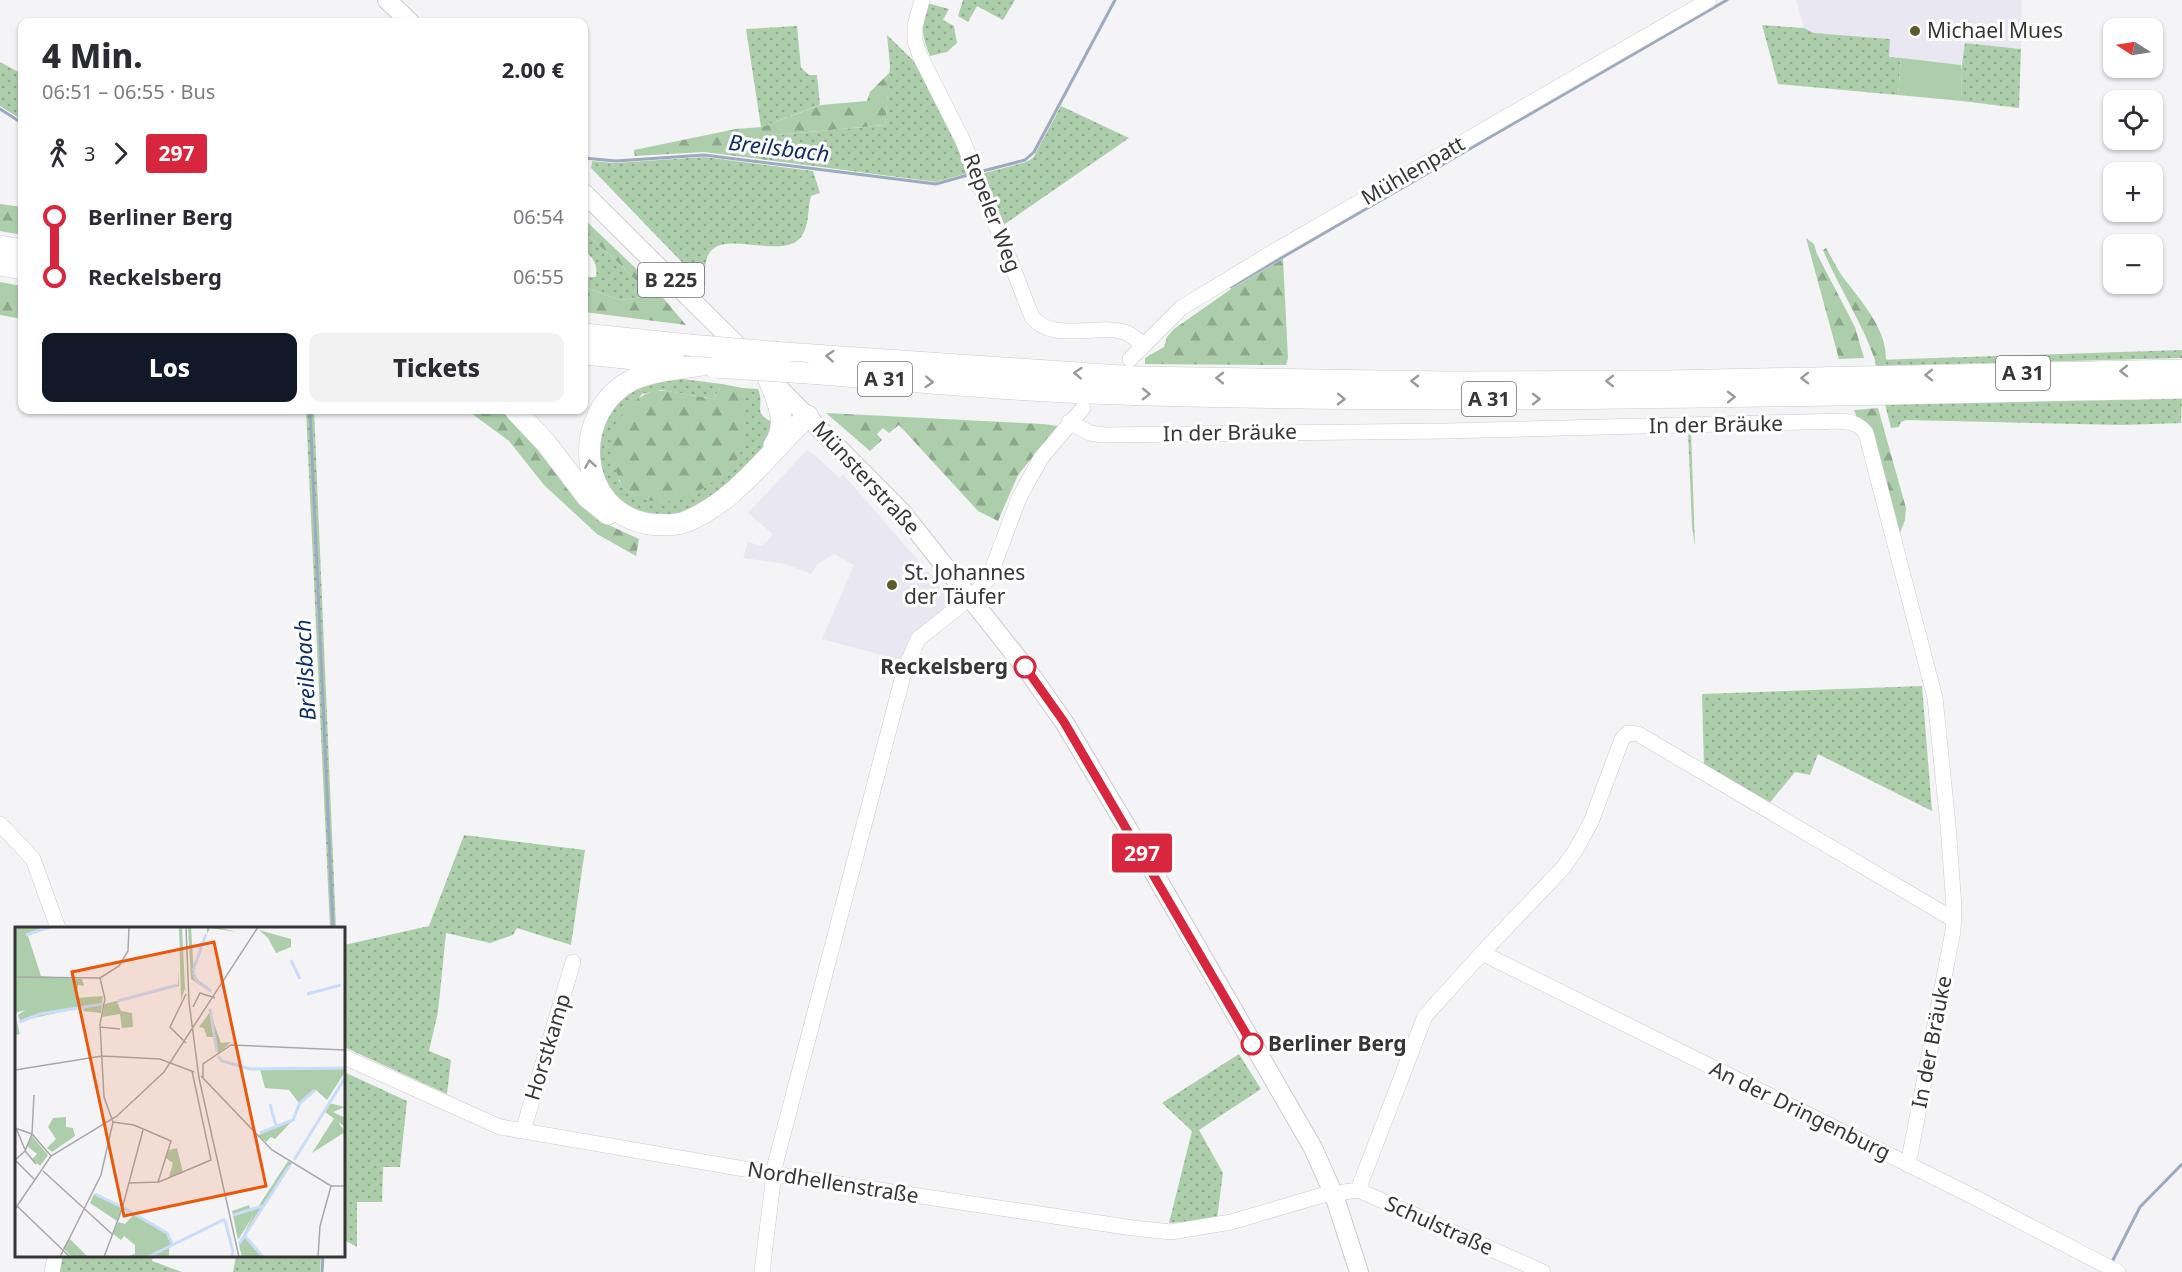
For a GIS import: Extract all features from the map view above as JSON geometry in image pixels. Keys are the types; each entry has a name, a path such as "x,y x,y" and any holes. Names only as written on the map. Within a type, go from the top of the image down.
{"highway":[{"path":"0,246 18,249"},
{"path":"0,265 18,268"},
{"path":"588,322 683,344"},
{"name":"A 31","path":"588,334 784,353 1136,377 1448,382 1669,381 2182,370"},
{"name":"A 31","path":"588,354 709,366 1088,393 1371,399 1681,398 2182,388"},
{"path":"709,366 635,378 621,386 596,416 590,434 589,462 592,474 600,491 614,507 637,522 662,525 682,523 706,512 730,494 764,460 813,420"},
{"path":"764,460 779,439 783,422 767,375"},
{"path":"519,414 546,443 587,497 632,531 650,536 678,535 706,527 734,507 804,436 813,420"}],"main road":[{"path":"387,0 406,18"},
{"name":"Münsterstraße","path":"588,197 813,420 901,511 1028,671 1064,722 1146,859 1312,1148 1334,1195 1359,1272"}],"street":[{"name":"Repeler Weg","path":"922,0 915,26 915,41 920,56 963,141 1032,317 1048,329 1117,331 1129,334 1143,344"},
{"name":"Mühlenpatt","path":"1130,359 1181,308 1262,258 1709,0"},
{"path":"762,1272 773,1174 904,672 918,639 971,597 989,578 1019,498 1041,458 1083,408"},
{"name":"In der Bräuke","path":"1069,422 1090,433 1103,435 1856,423 1866,433 1935,698 1954,907 1953,931 1908,1165"},
{"path":"1358,1190 1425,1016 1563,868 1591,822 1622,739 1628,733 1638,734 1953,918"},
{"path":"0,824 33,859 58,927"},
{"name":"An der Dringenburg","path":"1482,953 2118,1272"},
{"name":"Horstkamp","path":"523,1131 573,962"},
{"name":"Nordhellenstraße","path":"345,1057 500,1127 773,1174 1122,1227 1171,1232 1231,1222 1323,1195 1334,1195"},
{"name":"Schulstraße","path":"1334,1195 1358,1190 1544,1272"},
{"path":"52,1272 55,1257"}],"shaded area":[{"name":"Michael Mues","path":"1796,0 2022,0 2021,49 1966,43 1961,65 1889,57 1890,39 1814,33 1804,28"},
{"path":"807,450 839,478 843,474 956,604 904,661 822,639 854,565 834,554 817,565 811,574 785,564 743,558 748,542 762,546 773,534 748,513"}],"green space":[{"path":"963,0 1015,0 1003,20 977,6 968,22 958,16"},
{"path":"927,3 949,9 943,20 954,26 957,43 947,52 930,56 923,30"},
{"path":"1762,25 1804,28 1814,33 1890,39 1889,57 1901,58 1898,95 1778,84"},
{"path":"797,26 801,68 809,75 817,75 820,105 761,127 746,29"},
{"path":"887,35 918,65 968,173 936,182 767,160 765,136 885,125 890,66"},
{"path":"1965,43 2021,49 2019,108 1962,101 1961,70"},
{"path":"1901,58 1961,65 1962,101 1898,95"},
{"path":"0,62 18,72 18,117 0,106"},
{"path":"890,72 885,125 765,136 767,160 704,152 635,156 634,150 736,129 761,127 821,105 867,101 870,92"},
{"path":"1061,106 1129,138 1002,226 981,174 1033,158"},
{"path":"704,157 813,171 820,193 811,196 806,228 801,237 792,244 766,246 736,243 723,244 713,249 706,261 705,286 591,168 592,161 615,163"},
{"path":"0,204 18,206 18,234 0,231"},
{"path":"588,223 648,280 686,325 588,313 588,288 620,300 644,297 645,290 588,236"},
{"path":"588,236 645,290 644,297 620,300 588,288 588,277 596,277 596,268 590,256"},
{"path":"1806,238 1814,244 1855,327 1864,358 1839,359"},
{"path":"1826,248 1840,273 1877,325 1882,336 1886,360 1875,360 1864,332 1823,250"},
{"path":"1283,259 1288,358 1286,365 1145,364 1145,358 1164,347 1167,337 1174,329 1231,289"},
{"path":"0,282 18,285 18,318 0,315"},
{"path":"2182,350 2182,358 1876,366 1875,360"},
{"path":"674,378 722,384 714,399 661,390 642,394 613,435 619,481 625,488 637,495 649,500 743,388 758,389 761,413 778,424 763,451 715,500 671,520 621,507 594,463 607,409 642,383"},
{"path":"722,384 743,388 746,420 744,444 736,461 728,470 695,493 671,501 651,501 623,487 613,453 613,432 618,420 629,407 654,391 714,399"},
{"path":"2182,397 2181,423 2122,425 1906,420 1901,422 1899,427 1891,428 1885,404"},
{"path":"1878,408 1906,508 1905,520 1899,536 1854,410"},
{"path":"826,413 1058,426 1018,475 998,521 978,511 899,425 889,433 883,428 877,434 882,440 870,451"},
{"path":"306,414 314,414 336,927 330,927"},
{"path":"472,414 508,414 516,421 588,511 600,521 639,539 636,556 597,534 544,485 509,441"},
{"path":"1691,430 1695,546 1692,527 1688,431"},
{"path":"1922,686 1932,811 1818,754 1810,775 1795,772 1767,806 1704,768 1702,694"},
{"path":"464,835 585,850 571,945 517,928 513,935 490,943 446,933 438,1012 429,1051 451,1060 447,1094 345,1047 345,945 429,926"},
{"path":"1239,1054 1261,1089 1199,1130 1223,1173 1217,1219 1169,1223 1192,1131 1162,1103"},
{"path":"345,1072 407,1101 400,1167 383,1167 382,1202 357,1202 357,1247 345,1241"},
{"path":"61,1257 153,1257 152,1261 182,1272 58,1272"},
{"path":"236,1257 321,1257 320,1272 233,1272"}],"waterway":[{"path":"983,171 1025,160 1034,152 1115,0"},
{"path":"1231,287 1727,0"},
{"path":"0,109 18,120"},
{"name":"Breilsbach","path":"588,158 616,161 704,155 936,184 968,175"},
{"name":"Breilsbach","path":"310,414 333,927"},
{"path":"2113,1260 2140,1207 2182,1164"},
{"name":"Breilsbach","path":"322,1272 323,1257"}],"bus line":[{"name":"297","path":"1025,667 1064,722 1252,1044"}],"place":[{"name":"Michael Mues","path":"1915,31"},
{"name":"St. Johannes der Täufer","path":"892,585"},
{"name":"Reckelsberg","path":"1025,667"},
{"name":"Berliner Berg","path":"1252,1044"}]}
